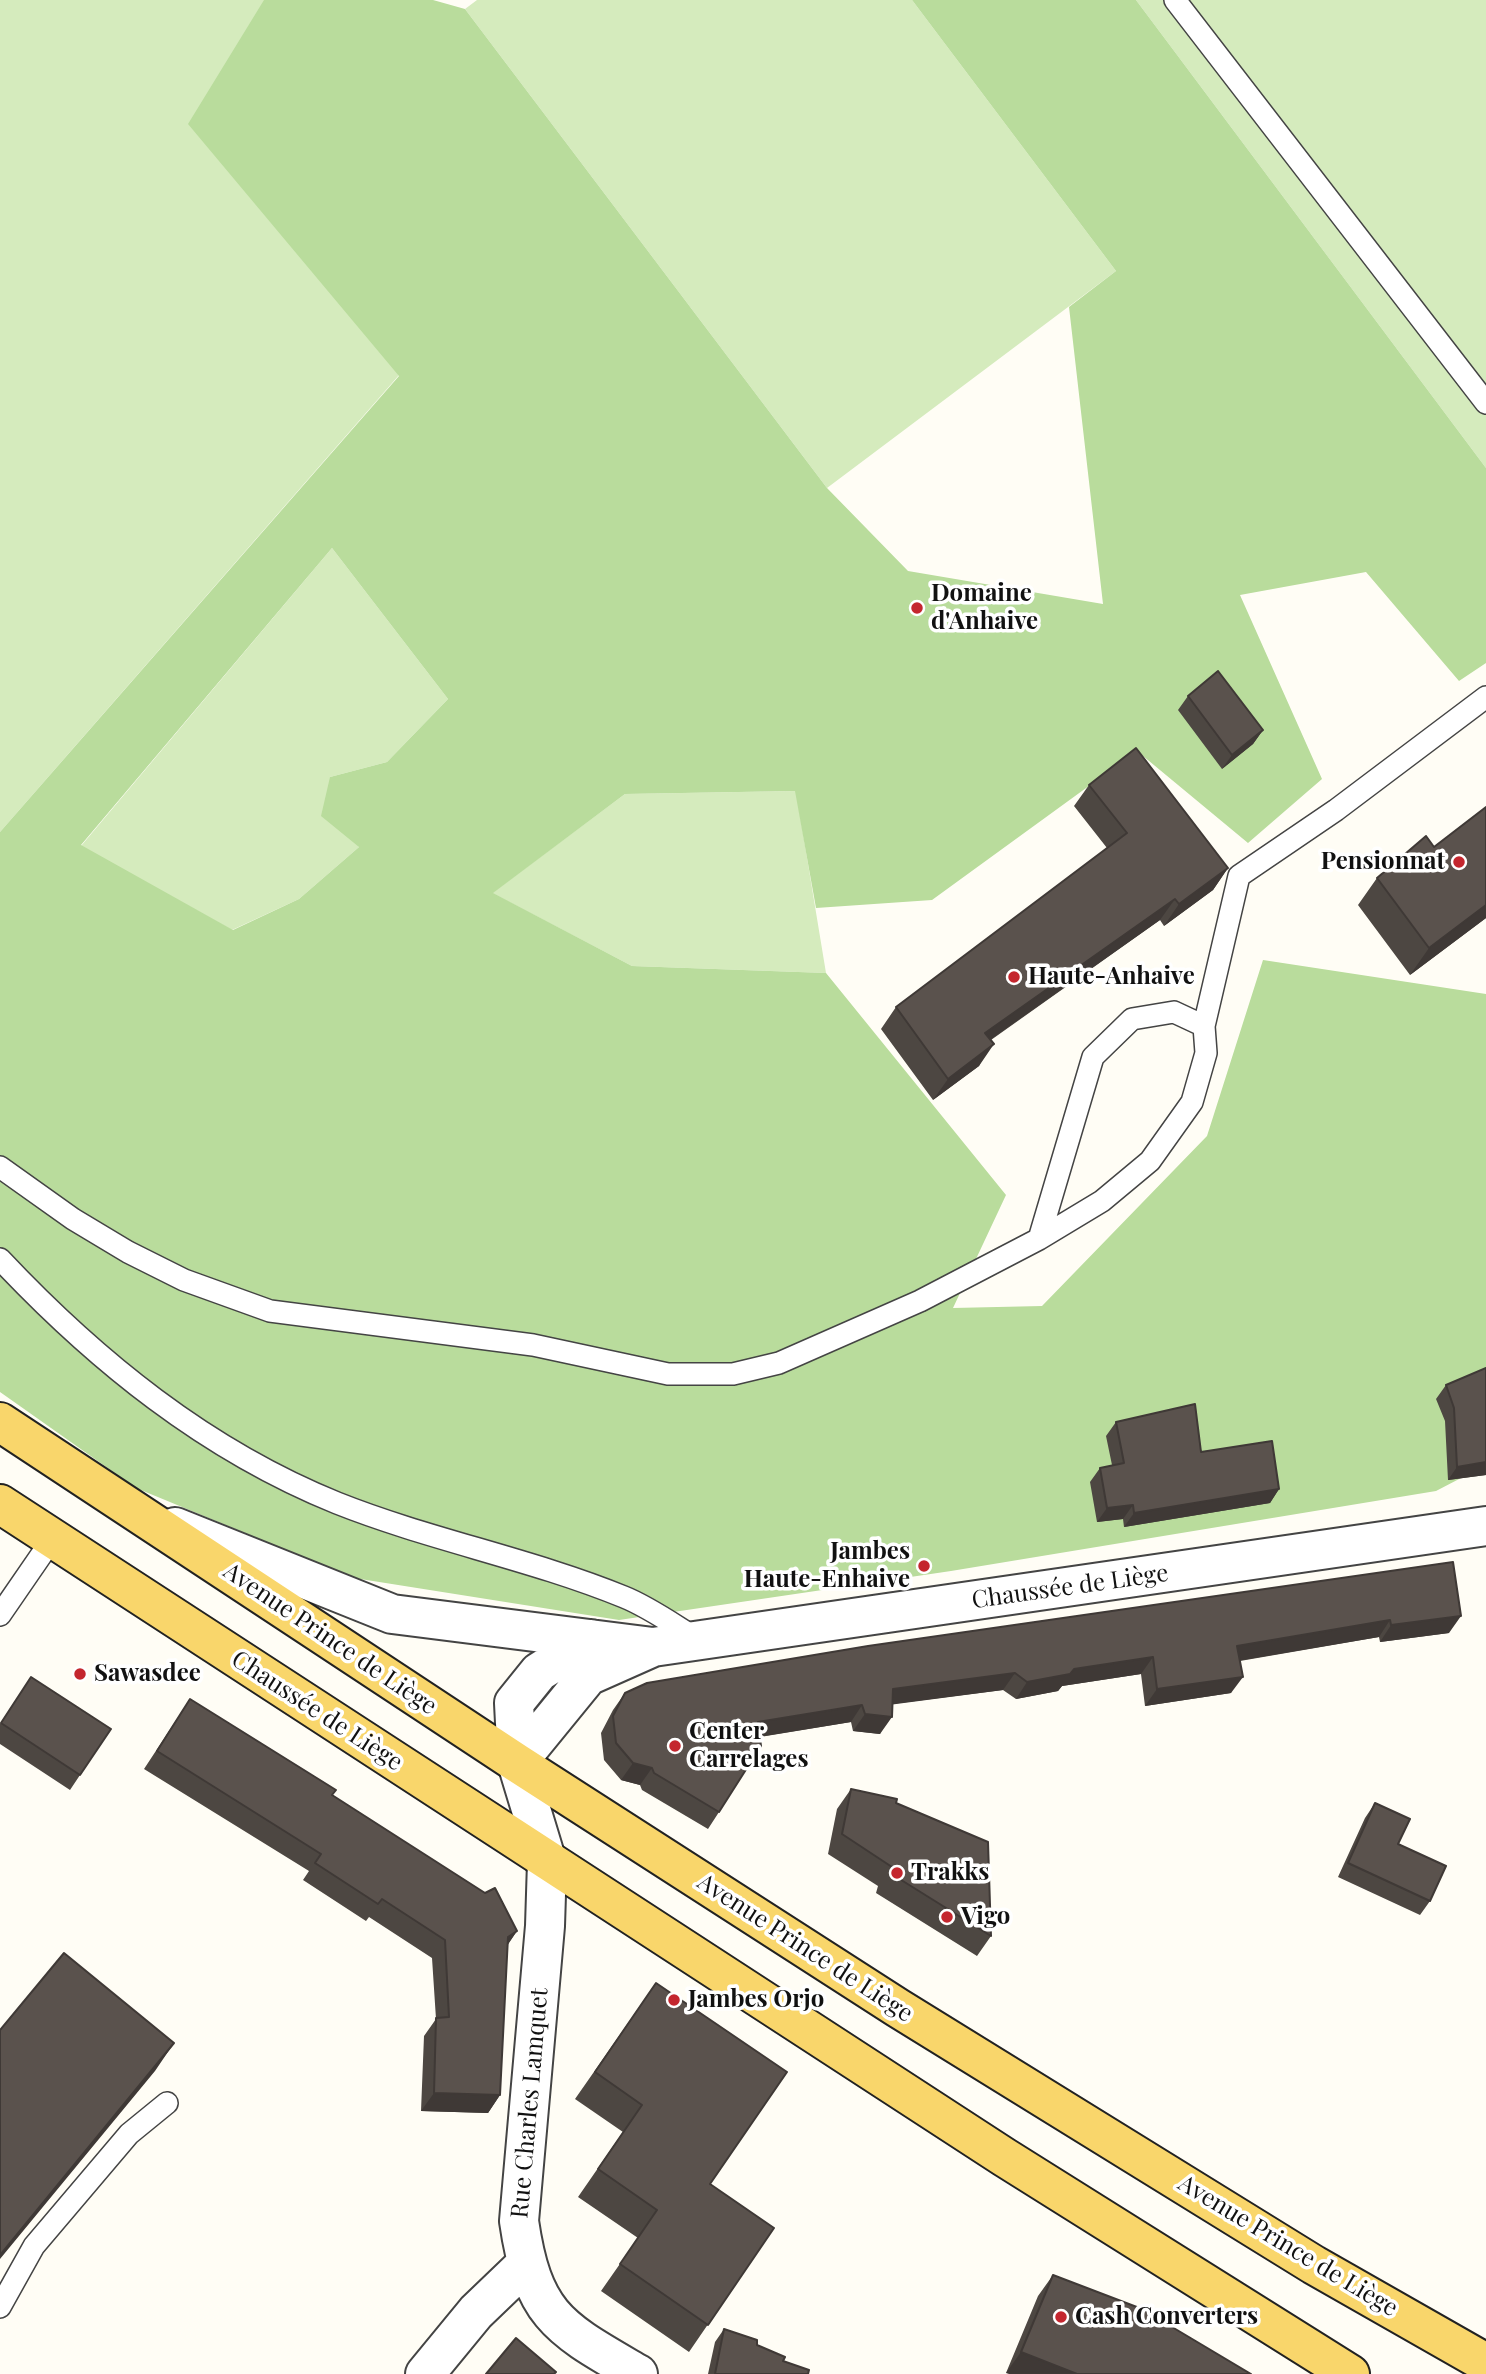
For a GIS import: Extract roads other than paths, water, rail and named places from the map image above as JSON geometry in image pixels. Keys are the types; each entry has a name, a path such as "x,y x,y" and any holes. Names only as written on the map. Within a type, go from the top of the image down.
{"main road":[{"name":"Chaussée de Liège","path":"0,1422 138,1512"},
{"name":"Chaussée de Liège","path":"0,1504 547,1862"},
{"name":"Avenue Prince de Liège","path":"138,1512 517,1763 898,2008 1314,2265 1486,2363"},
{"path":"547,1862 1004,2157 1350,2374"}],"street":[{"name":"Chaussée de Liège","path":"138,1512 392,1614 653,1647 1486,1526"},
{"path":"547,1862 517,1763 514,1703 540,1672 591,1639"},
{"name":"Chaussée de Liège","path":"517,1763 588,1676 653,1647"},
{"name":"Rue Charles Lamquet","path":"547,1862 545,1926 519,2221 525,2265 544,2306 573,2336 638,2374"},
{"path":"425,2374 476,2312 525,2265"}],"lane":[{"path":"1175,0 1486,403"},
{"path":"0,1167 73,1219 128,1252 184,1280 270,1311 533,1345 668,1374 733,1374 779,1363 920,1301 1039,1239 1102,1201 1150,1161 1192,1102 1206,1053 1203,1026 1239,876 1336,810 1486,697"},
{"path":"1039,1239 1093,1058 1132,1019 1174,1012 1203,1026"},
{"path":"0,1259 41,1303 116,1369 175,1415 229,1451 337,1503 626,1597 700,1641"},
{"path":"0,1615 53,1538"},
{"path":"0,2307 34,2246 129,2134 167,2103"}],"place":[{"name":"Domaine d'Anhaive","path":"917,608"},
{"name":"Pensionnat","path":"1459,862"},
{"name":"Haute-Anhaive","path":"1014,977"},
{"name":"Jambes Haute-Enhaive","path":"924,1566"},
{"name":"Sawasdee","path":"80,1674"},
{"name":"Center Carrelages","path":"675,1746"},
{"name":"Trakks","path":"897,1873"},
{"name":"Vigo","path":"947,1917"},
{"name":"Jambes Orjo","path":"674,2000"},
{"name":"Cash Converters","path":"1061,2317"}]}
